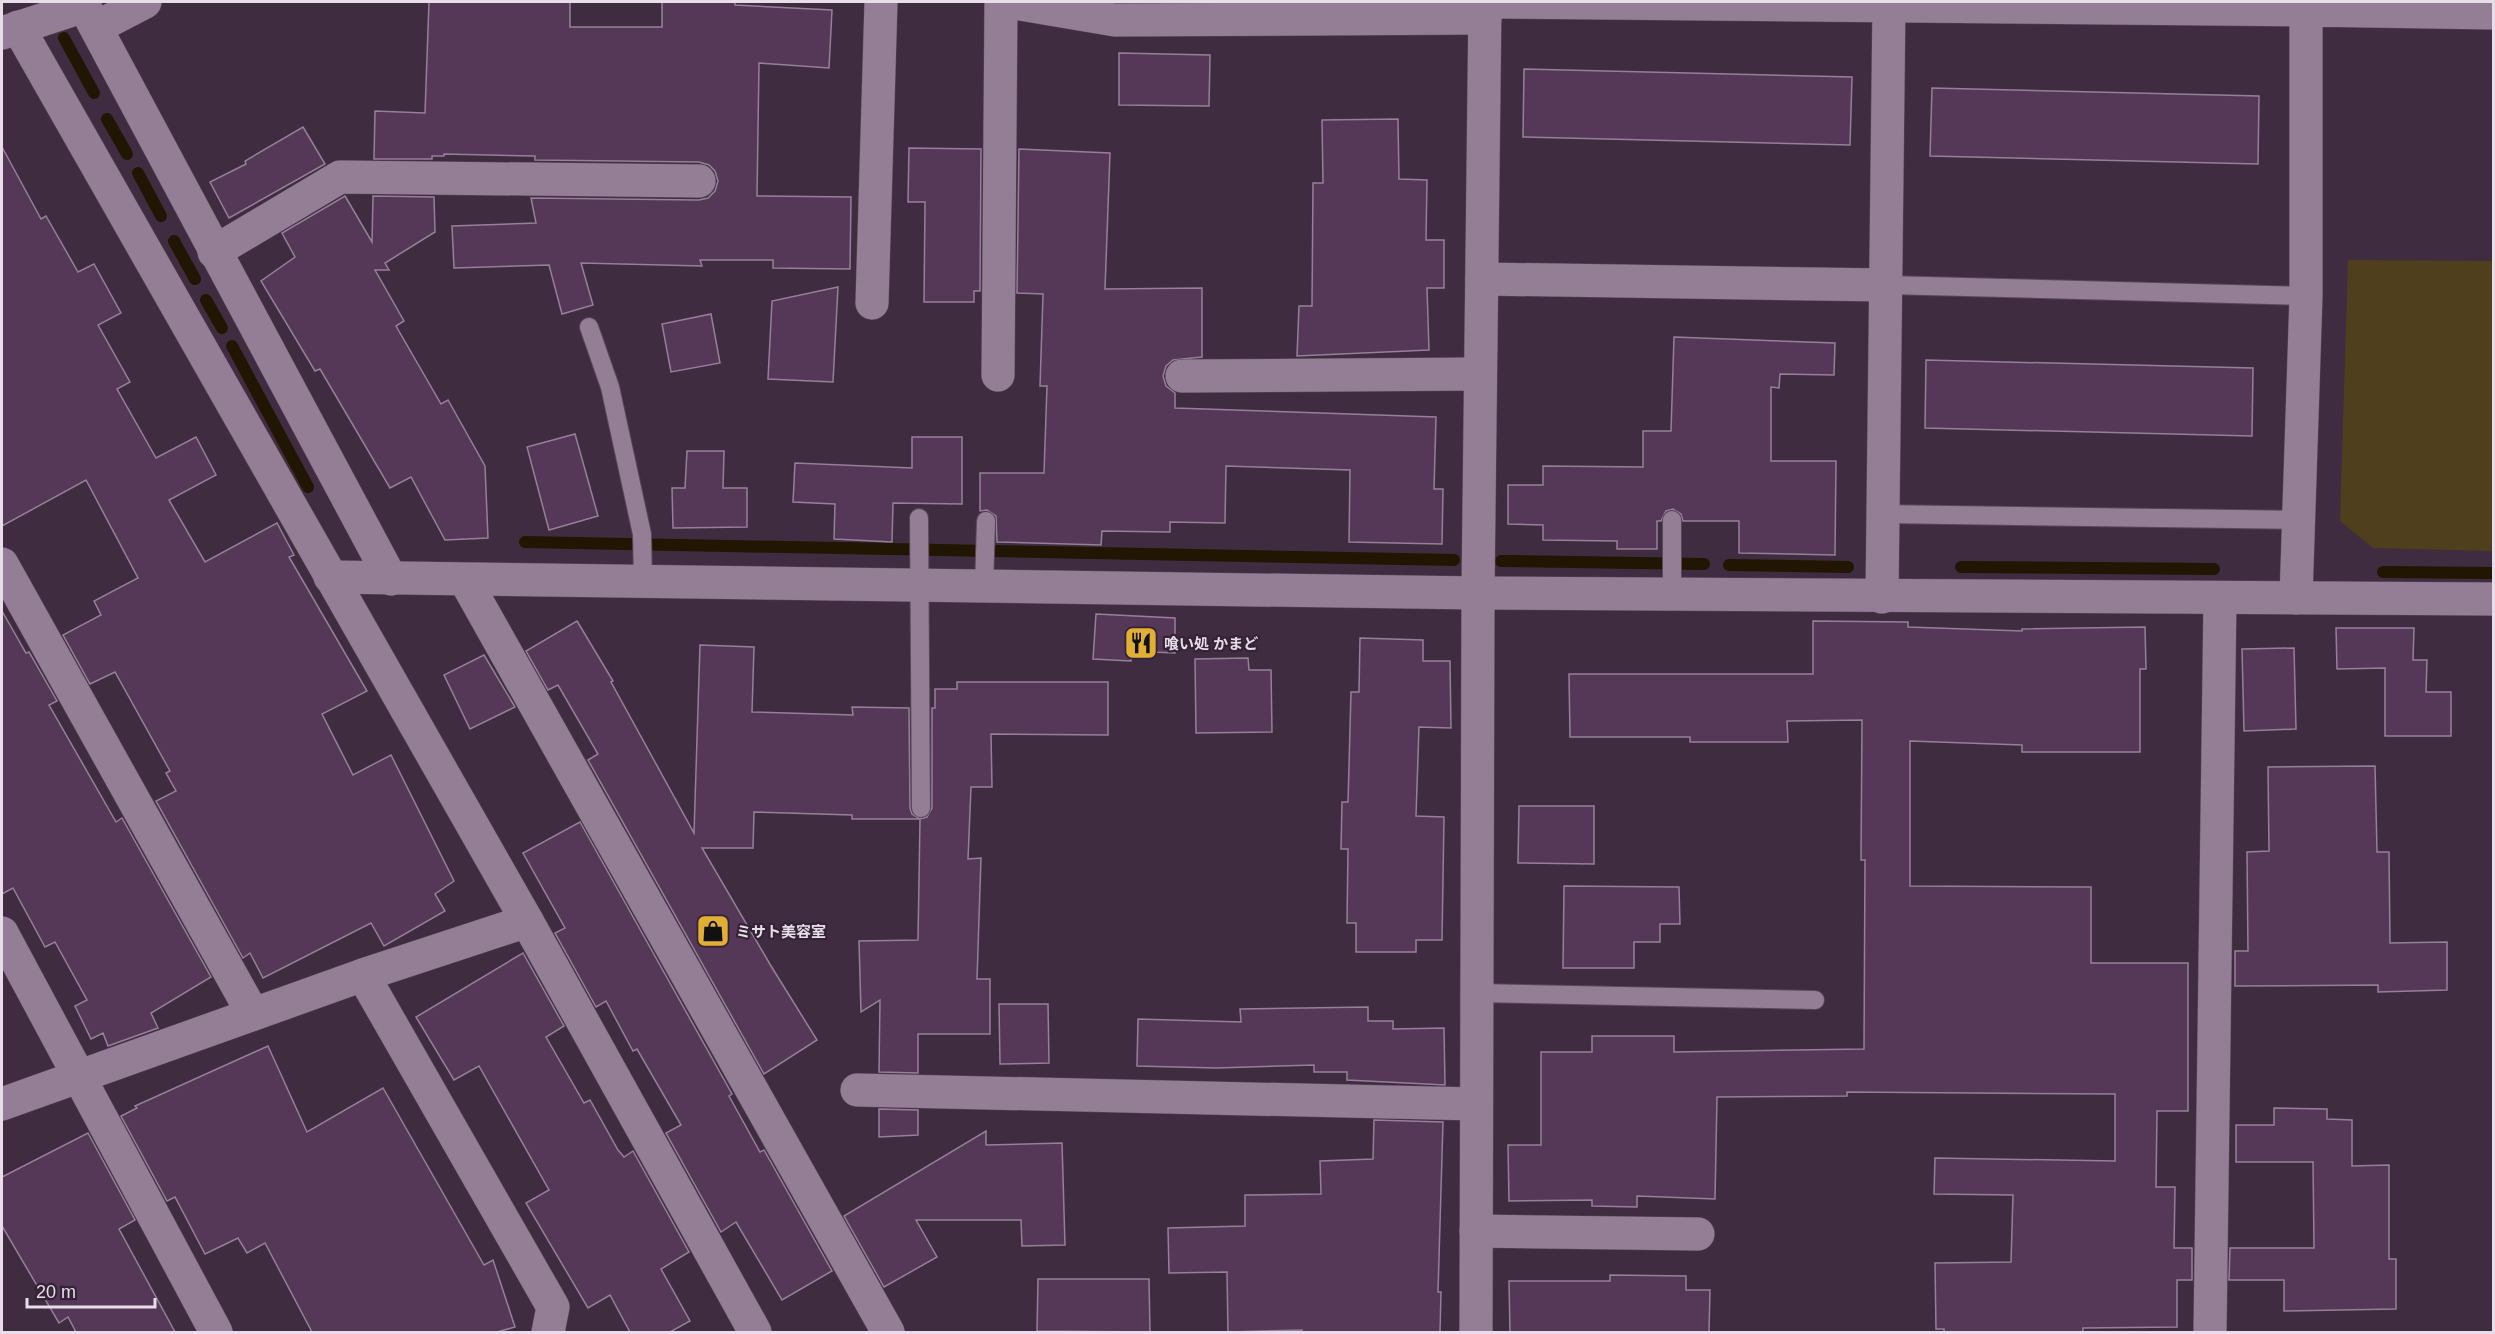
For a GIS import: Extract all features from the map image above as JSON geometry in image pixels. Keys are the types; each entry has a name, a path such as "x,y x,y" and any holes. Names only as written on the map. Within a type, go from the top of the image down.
{"street":[{"path":"145,2 88,11 10,30 330,577 527,921 755,1332"},
{"path":"872,303 881,2"},
{"path":"998,375 1001,2"},
{"path":"1009,2 1115,20 1488,7 1889,4 2306,6 2493,14"},
{"path":"1882,597 1889,4"},
{"path":"2296,598 2306,296 2306,6"},
{"path":"1476,1332 1478,593 1488,7"},
{"path":"88,11 214,252 391,579"},
{"path":"214,252 340,177 699,181"},
{"path":"1482,279 1887,285"},
{"path":"1182,376 1480,374"},
{"path":"2,564 253,1014"},
{"path":"330,577 465,580 644,570 985,575 1478,593 1672,584 1882,597 2493,599"},
{"path":"465,580 888,1332"},
{"path":"2210,1332 2220,598"},
{"path":"2,1104 363,975 527,921"},
{"path":"2,933 216,1332"},
{"path":"363,975 553,1308 548,1332"},
{"path":"857,1090 1476,1104"},
{"path":"1476,1231 1698,1234"}],"lane":[{"path":"1887,285 2306,296"},
{"path":"589,327 610,387 642,534 644,570"},
{"path":"1883,514 2299,520"},
{"path":"919,519 921,808"},
{"path":"1672,520 1672,584"},
{"path":"985,575 986,521"},
{"path":"1476,993 1815,1000"}],"shaded area":[{"path":"2348,260 2493,261 2493,551 2373,548 2340,521"}],"building":[{"path":"429,2 570,2 570,27 662,27 662,2 735,2 735,5 832,10 829,68 759,63 757,196 851,197 850,269 773,268 773,260 700,260 702,266 581,263 593,305 562,314 549,265 454,268 452,226 536,223 531,198 699,200 708,198 715,191 718,181 715,171 709,165 699,162 535,160 535,156 444,154 444,156 432,156 432,159 374,159 375,111 425,113"},
{"path":"1119,53 1210,55 1209,106 1119,105"},
{"path":"1524,69 1852,77 1850,145 1523,137"},
{"path":"1932,88 2259,96 2258,164 1930,156"},
{"path":"1398,119 1399,179 1427,180 1426,240 1444,240 1444,288 1427,288 1429,350 1297,356 1299,306 1312,306 1313,183 1323,183 1322,120"},
{"path":"303,127 325,164 229,218 210,182 246,164 245,161"},
{"path":"2,147 41,219 46,216 78,272 94,264 121,313 98,325 130,382 117,389 156,458 196,437 216,475 169,500 205,562 277,523 294,555 289,557 367,691 322,714 353,775 391,755 454,881 435,894 445,911 384,946 371,923 263,978 250,953 243,958 156,801 176,791 166,773 170,771 115,672 90,684 63,635 101,615 94,601 138,578 86,480 2,526"},
{"path":"909,148 981,149 980,291 974,291 974,302 924,302 925,202 908,202"},
{"path":"1019,149 1110,153 1105,289 1202,288 1202,357 1173,360 1166,366 1163,376 1166,386 1175,393 1175,408 1436,417 1434,489 1443,489 1442,544 1349,542 1350,470 1226,466 1225,523 1170,522 1170,532 1102,531 1101,545 997,542 996,516 987,510 980,511 980,473 1044,473 1047,386 1040,386 1043,294 1017,293"},
{"path":"345,196 372,242 373,196 434,197 435,232 385,263 389,270 375,270 404,321 396,326 441,404 448,400 485,466 488,538 445,540 411,477 390,488 320,369 315,371 261,281 295,257 282,233"},
{"path":"838,287 833,382 768,379 772,301"},
{"path":"711,314 720,363 671,372 662,324"},
{"path":"1674,337 1835,343 1834,375 1780,374 1779,388 1771,387 1771,461 1836,461 1835,555 1739,553 1739,521 1683,521 1681,514 1673,509 1666,511 1661,521 1657,521 1657,549 1617,549 1617,541 1543,540 1543,525 1508,524 1508,485 1543,485 1543,466 1643,467 1643,431 1671,431"},
{"path":"1926,360 2253,368 2252,436 1925,428"},
{"path":"575,434 598,516 549,530 527,447"},
{"path":"912,437 962,437 962,504 893,503 892,542 834,539 835,504 793,502 795,463 912,468"},
{"path":"687,451 724,451 723,488 747,488 747,527 673,528 672,488 685,488"},
{"path":"2,611 57,701 49,705 116,822 122,818 211,977 151,1013 158,1028 108,1046 103,1033 91,1039 75,1006 87,1000 55,942 45,947 13,888 2,894"},
{"path":"1096,614 1175,618 1175,653 1131,651 1131,661 1093,659"},
{"path":"577,621 613,681 611,682 694,833 700,645 754,647 752,712 853,715 852,707 909,708 910,808 912,814 920,819 852,819 852,815 754,812 753,848 702,848 817,1040 764,1074 588,760 598,754 558,685 548,690 526,651"},
{"path":"1813,621 1908,622 1908,627 2022,631 2022,629 2145,627 2146,669 2140,669 2140,752 2022,752 2022,745 1910,741 1910,886 2091,887 2091,963 2188,963 2188,1111 2157,1111 2156,1187 2175,1187 2174,1248 2192,1248 2192,1280 2177,1280 2177,1327 2083,1328 2083,1332 1944,1332 1944,1329 1936,1329 1935,1263 2011,1262 2013,1195 1934,1194 1935,1158 2115,1161 2115,1094 1847,1092 1847,1096 1717,1097 1715,1199 1637,1196 1637,1207 1592,1206 1592,1200 1509,1201 1508,1145 1541,1145 1541,1052 1592,1052 1592,1036 1674,1036 1674,1052 1864,1049 1865,860 1861,860 1862,720 1787,721 1788,742 1690,742 1690,737 1570,737 1569,674 1813,674"},
{"path":"2336,628 2414,628 2413,660 2427,660 2426,692 2451,692 2451,736 2385,736 2385,668 2337,669"},
{"path":"1360,638 1423,640 1423,661 1450,661 1451,728 1419,727 1416,816 1444,817 1442,940 1416,940 1416,952 1356,952 1356,923 1347,923 1348,849 1341,849 1342,802 1348,802 1351,692 1359,692"},
{"path":"2294,648 2296,729 2244,731 2242,649"},
{"path":"484,655 515,707 470,729 444,675"},
{"path":"1248,658 1249,670 1271,670 1272,732 1196,733 1195,659"},
{"path":"957,682 1108,682 1108,735 991,734 992,787 971,787 968,859 981,858 977,979 990,979 990,1034 918,1034 918,1073 879,1072 880,1000 861,1012 859,941 918,940 920,819 927,817 932,808 932,708 935,708 935,689 957,689"},
{"path":"2375,766 2377,852 2389,852 2390,943 2447,942 2447,990 2378,992 2378,985 2235,986 2235,951 2248,951 2247,852 2269,851 2268,767"},
{"path":"1519,806 1594,806 1594,864 1518,863"},
{"path":"580,822 732,1094 729,1096 760,1152 764,1150 832,1271 782,1300 736,1222 721,1232 666,1133 681,1125 637,1049 633,1051 606,1001 596,1007 555,933 565,928 523,853"},
{"path":"1564,886 1679,887 1680,924 1660,924 1660,942 1634,942 1634,968 1563,968"},
{"path":"523,953 564,1026 546,1037 584,1103 590,1100 618,1150 624,1157 633,1151 689,1252 661,1269 690,1321 670,1332 630,1332 610,1295 588,1308 526,1203 549,1190 479,1066 454,1080 416,1017"},
{"path":"999,1004 1048,1004 1049,1063 1000,1064"},
{"path":"1368,1007 1368,1021 1393,1021 1393,1029 1444,1028 1445,1085 1347,1080 1347,1072 1314,1072 1314,1065 1216,1068 1137,1066 1138,1019 1241,1022 1240,1009"},
{"path":"268,1046 307,1132 383,1088 484,1265 493,1260 515,1327 497,1332 312,1332 265,1243 247,1253 238,1238 205,1254 175,1197 167,1201 121,1116 137,1108 135,1106"},
{"path":"2274,1108 2327,1109 2327,1119 2352,1120 2352,1166 2389,1165 2389,1259 2396,1259 2396,1309 2284,1311 2284,1280 2229,1280 2230,1248 2314,1248 2313,1162 2236,1162 2236,1125 2274,1125"},
{"path":"879,1109 918,1110 918,1135 879,1137"},
{"path":"1374,1120 1443,1122 1438,1292 1441,1292 1440,1332 1302,1332 1302,1330 1228,1332 1227,1272 1169,1273 1168,1228 1245,1226 1245,1195 1321,1194 1320,1161 1373,1159"},
{"path":"986,1131 986,1145 1062,1143 1065,1245 1022,1246 1021,1220 916,1220 937,1257 884,1287 844,1216"},
{"path":"88,1133 135,1220 119,1229 175,1332 76,1332 68,1317 59,1323 2,1226 2,1177"},
{"path":"1610,1275 1686,1276 1686,1290 1710,1290 1709,1332 1510,1332 1509,1281 1610,1281"},
{"path":"1038,1279 1149,1279 1150,1332 1037,1331"}],"waterway":[{"path":"64,38 94,93"},
{"path":"107,119 127,154"},
{"path":"138,173 161,216"},
{"path":"174,241 195,279"},
{"path":"206,300 222,328"},
{"path":"232,346 308,487"},
{"path":"525,542 1454,560"},
{"path":"1501,561 1704,564"},
{"path":"1729,565 1848,567"},
{"path":"1961,567 2214,569"},
{"path":"2383,572 2494,573"}],"place":[{"name":"喰い処 かまど","path":"1141,643"},
{"name":"ミサト美容室","path":"713,931"}]}
